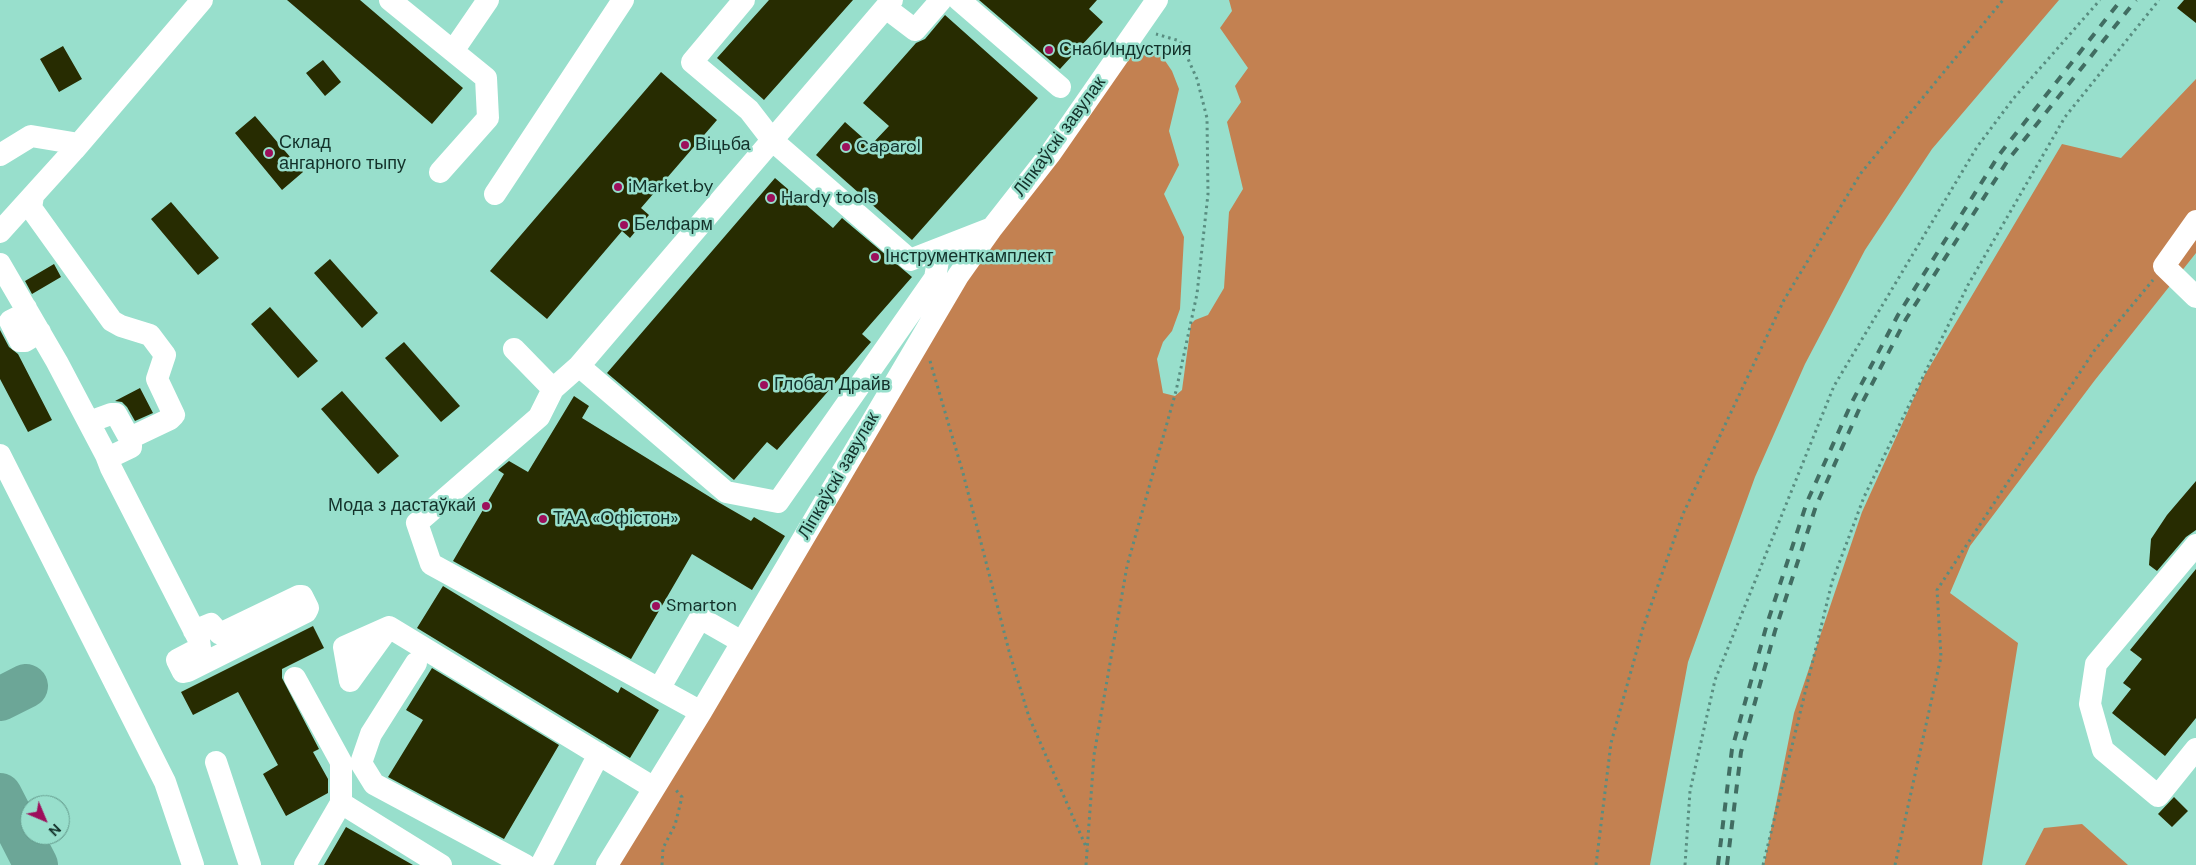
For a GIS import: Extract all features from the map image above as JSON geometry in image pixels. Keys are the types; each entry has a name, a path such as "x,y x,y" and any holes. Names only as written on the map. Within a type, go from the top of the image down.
{"street":[{"path":"0,232 79,144 202,0"},
{"path":"390,0 486,78 488,118 440,172"},
{"path":"453,52 488,0"},
{"path":"496,194 623,0"},
{"path":"744,0 692,62 749,110 773,141 910,260 992,228"},
{"path":"701,712 431,564 416,523 539,417 553,389 579,366 889,4 915,30 941,0"},
{"path":"959,0 1060,87"},
{"name":"Ліпкаўскі завулак","path":"607,865 664,787 701,712 958,276 992,228 1050,154 1157,0"},
{"path":"0,155 31,136 79,144"},
{"path":"33,196 31,208 112,321 121,326 150,335 165,355 157,379 174,415 170,420 130,438"},
{"path":"2196,221 2164,266 2196,297"},
{"path":"579,366 726,492 778,502 935,278 940,248"},
{"path":"0,264 89,422 201,646 177,660 183,672 188,672 306,612 308,608 300,595 220,634 212,624 194,631"},
{"path":"514,349 553,389"},
{"path":"89,422 115,413 130,438 132,444 129,449 112,457 108,458 106,455"},
{"path":"0,456 165,782 193,865"},
{"path":"2196,545 2096,664 2090,704 2103,750 2158,796 2196,749"},
{"path":"659,689 700,618 742,642"},
{"path":"389,627 599,754 664,787"},
{"path":"416,663 371,734 361,763 374,784 525,865"},
{"path":"295,678 341,762 341,803 305,865"},
{"path":"541,865 599,754"},
{"path":"216,762 250,865"},
{"path":"341,803 441,865"}],"path":[{"path":"1596,865 1611,743 1643,628 1683,514 1780,309 1821,237 1861,173 2003,0"},
{"path":"1685,865 1690,790 1715,680 1834,386 1977,147 2013,99 2100,0"},
{"path":"1763,865 1832,582 1864,497 1968,285 2064,117 2159,0"},
{"path":"1086,865 1094,755 1127,566 1176,391 1197,294 1208,194 1207,118 1194,72 1180,41 1137,29"},
{"path":"1895,865 1941,657 1936,590 2094,351 2164,266"},
{"path":"916,345 931,363 964,473 1009,651 1029,717 1087,850"},
{"path":"662,865 663,848 675,825 682,797 664,787"}],"shaded area":[{"path":"1229,0 2059,0 1932,149 1865,250 1805,364 1755,477 1688,662 1650,865 614,865 982,250 1133,51 1141,45 1155,46 1172,71 1179,89 1169,131 1179,165 1164,194 1184,237 1180,309 1172,331 1163,342 1157,359 1163,393 1175,396 1182,390 1191,324 1195,320 1208,315 1224,288 1229,212 1243,189 1227,122 1241,102 1235,86 1248,68 1220,28 1232,11"},
{"path":"2196,79 2196,253 2095,380 1970,546 1950,593 2018,643 1982,865 1764,865 1794,713 1862,512 1923,378 2062,144 2121,158"},
{"path":"2082,824 2128,865 2025,865 2044,828"}],"building":[{"path":"287,0 360,0 463,88 432,124"},
{"path":"769,0 853,0 764,100 717,58"},
{"name":"СнабИндустрия","path":"979,0 1097,0 1089,9 1103,22 1060,69"},
{"path":"2184,0 2196,0 2196,23 2177,8"},
{"path":"945,15 1038,98 912,240 816,155 845,122 871,145 889,126 863,103 916,43 925,39"},
{"path":"63,46 82,79 59,92 40,59"},
{"path":"323,60 341,82 325,96 306,73"},
{"path":"661,72 717,120 641,208 649,215 630,238 622,231 547,319 490,271"},
{"name":"Склад ангарного тыпу","path":"255,116 303,172 282,190 235,133"},
{"path":"775,178 833,228 842,218 912,277 862,334 871,342 777,450 767,442 734,480 607,373"},
{"path":"171,202 219,258 198,275 151,219"},
{"path":"330,259 378,313 362,328 314,273"},
{"path":"54,264 61,277 32,294 25,281"},
{"path":"270,307 318,361 298,378 251,324"},
{"path":"0,330 9,347 18,354 52,420 28,432 0,379"},
{"path":"404,342 460,406 441,422 385,358"},
{"path":"140,388 153,413 135,421 122,402 115,401"},
{"path":"342,391 399,456 378,474 321,409"},
{"path":"574,396 589,406 582,418 718,502 751,521 754,517 785,536 752,590 692,554 631,659 453,561 504,474 498,470 509,461 528,472"},
{"path":"2196,481 2196,530 2186,537 2157,571 2149,565 2151,539 2167,515"},
{"path":"2196,569 2196,718 2165,756 2112,713 2131,689 2123,683 2142,659 2130,650"},
{"path":"443,586 618,693 621,687 659,710 630,758 417,628"},
{"path":"313,626 324,648 282,669 282,678 319,749 313,752 328,779 328,793 286,816 263,774 278,765 238,692 193,715 181,692"},
{"path":"432,668 559,745 504,839 388,777 423,720 406,710"},
{"path":"2174,797 2188,811 2172,827 2158,814"},
{"path":"346,827 413,865 324,865"}],"taxiway":[{"path":"0,699 26,686"},
{"path":"0,795 36,865"}],"railway":[{"path":"1718,865 1732,749 1767,624 1807,502 1852,402 1898,315 1999,155 2121,0"},
{"path":"1727,865 1741,752 1775,631 1816,506 1861,405 1906,319 2008,160 2136,0"}],"place":[{"name":"СнабИндустрия","path":"1049,50"},
{"name":"Віцьба","path":"685,145"},
{"name":"Caparol","path":"846,147"},
{"name":"Склад ангарного тыпу","path":"269,153"},
{"name":"iMarket.by","path":"618,187"},
{"name":"Hardy tools","path":"771,198"},
{"name":"Белфарм","path":"624,225"},
{"name":"Інструменткамплект","path":"875,257"},
{"name":"Глобал Драйв","path":"764,385"},
{"name":"Мода з дастаўкай","path":"486,506"},
{"name":"ТАА «Офістон»","path":"543,519"},
{"name":"Smarton","path":"656,606"}]}
